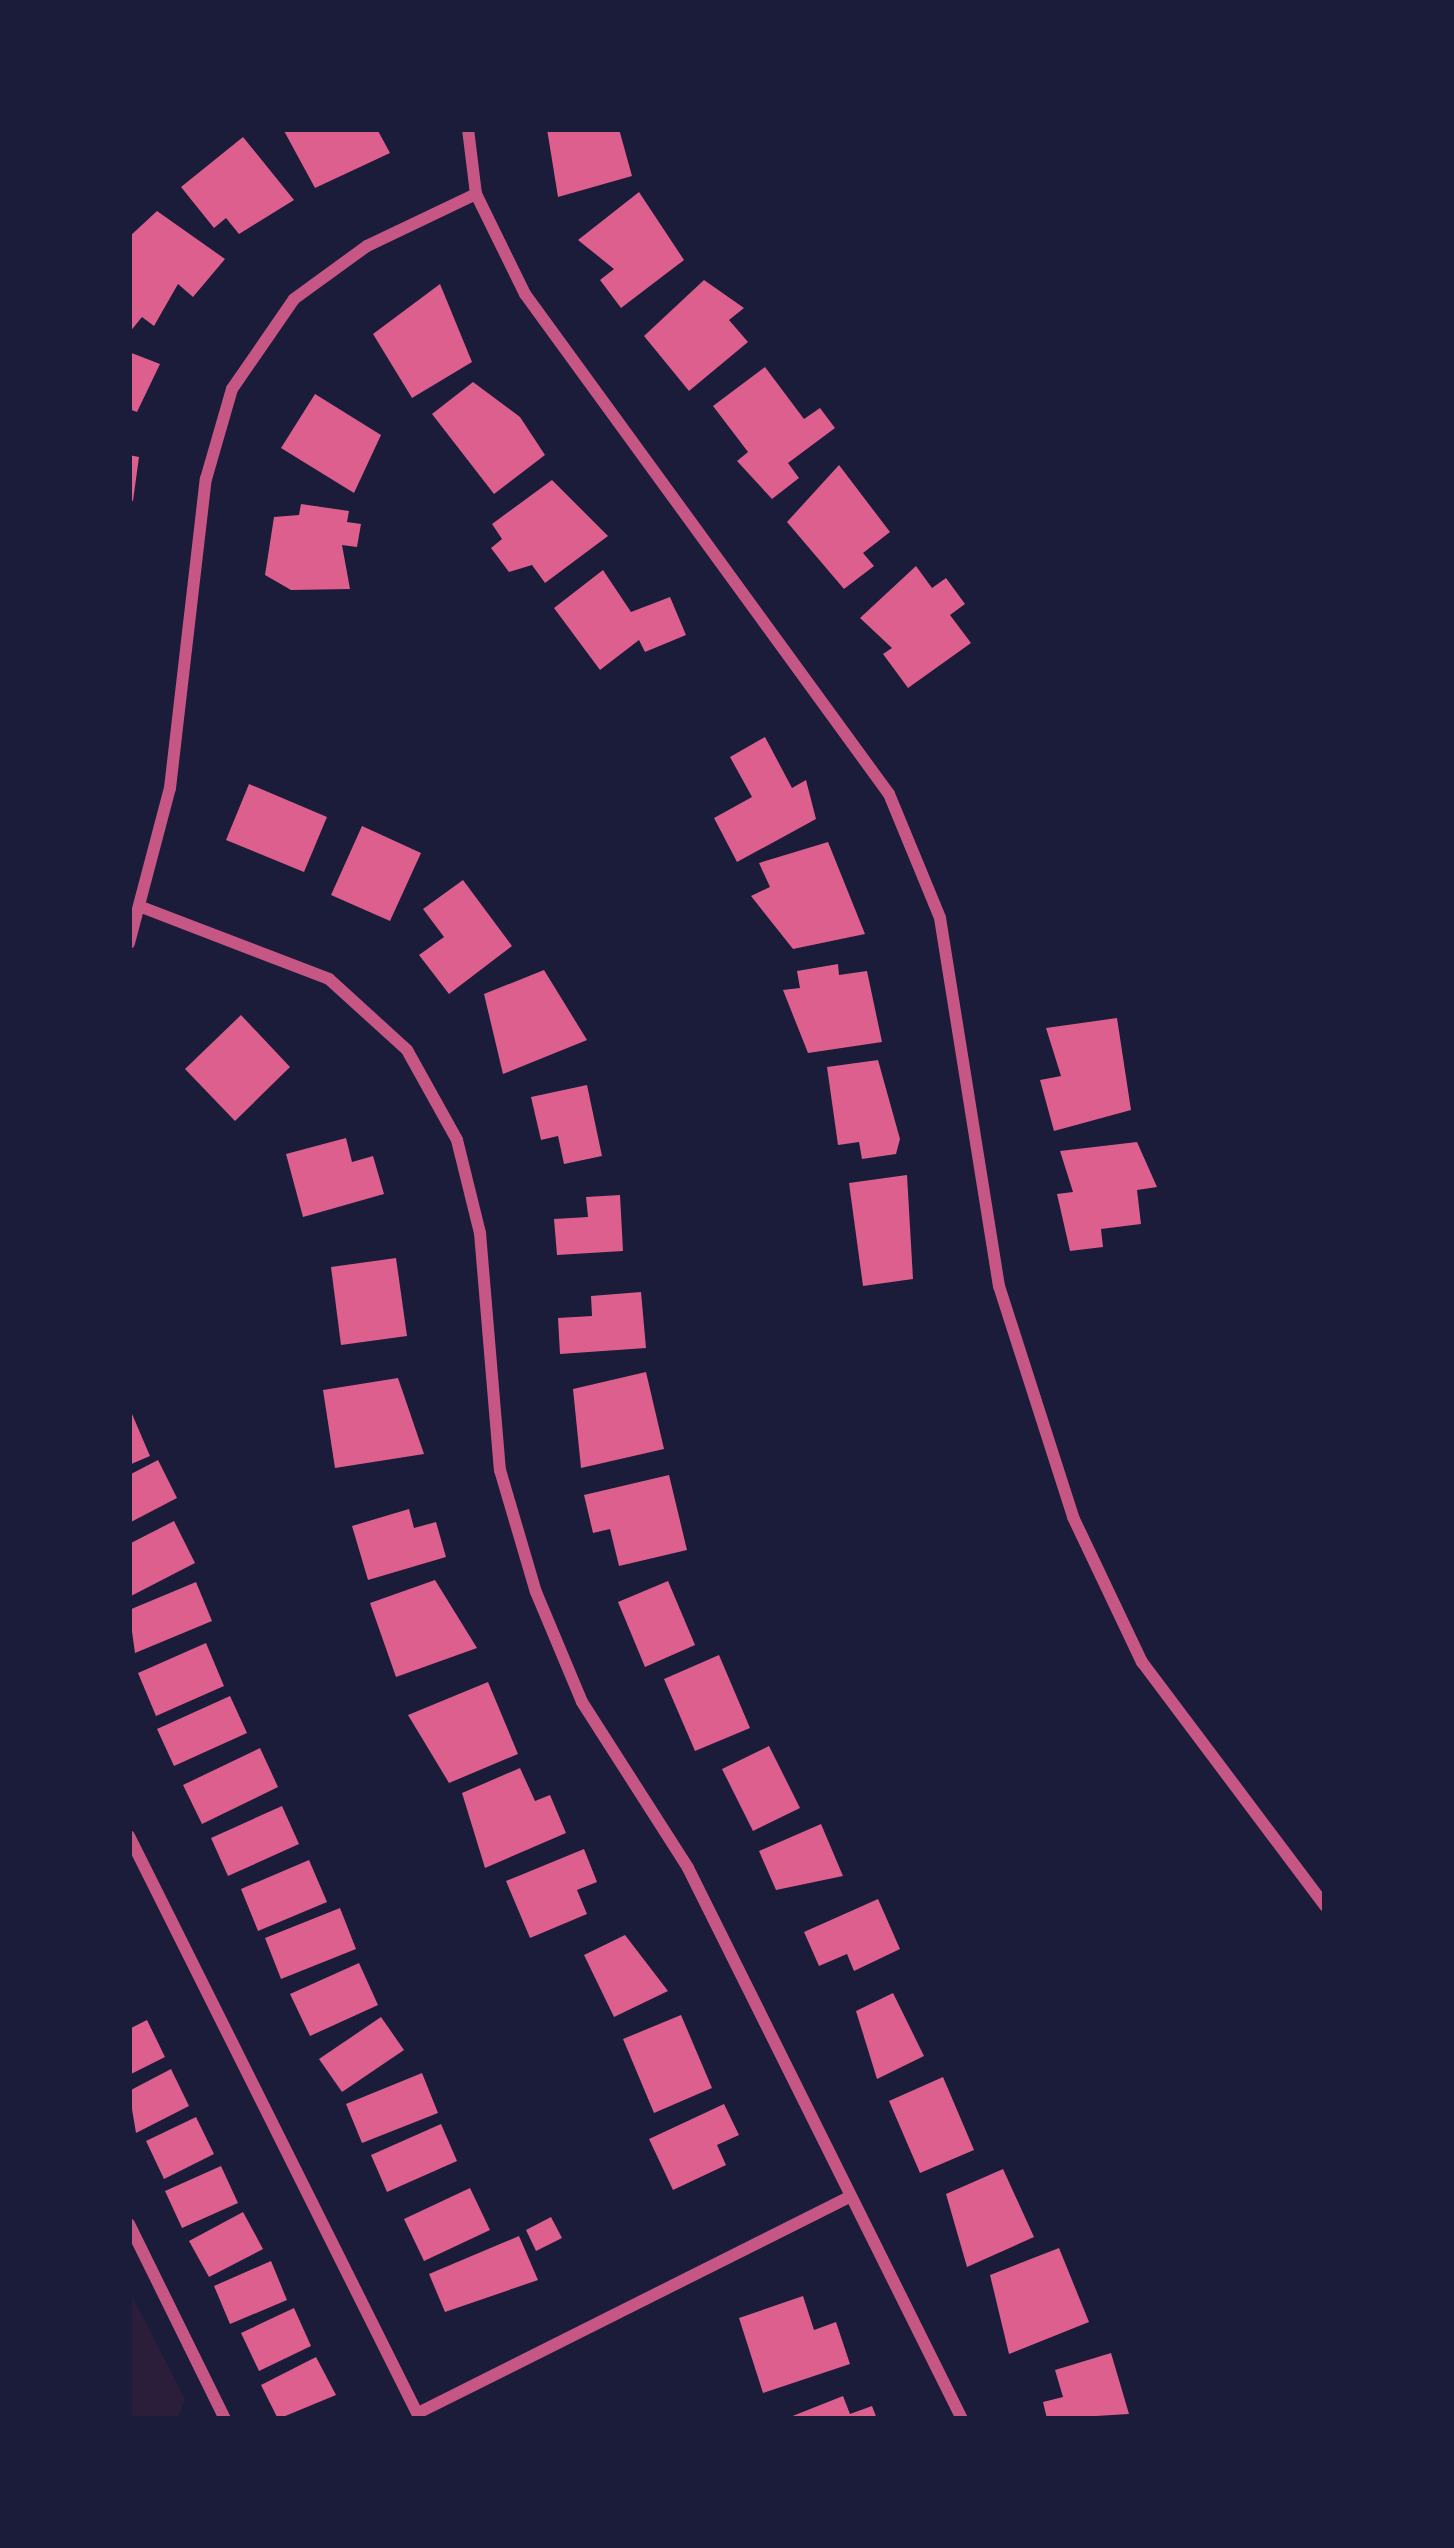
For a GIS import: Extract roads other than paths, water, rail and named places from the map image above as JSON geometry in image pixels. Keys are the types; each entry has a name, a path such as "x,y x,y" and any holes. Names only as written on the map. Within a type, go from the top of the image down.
{"street":[{"path":"468,129 476,194 525,294 889,794 940,918 999,1286 1073,1516 1142,1663 1325,1906"},
{"path":"129,943 144,908 170,788 206,479 232,389 294,298 367,246 476,194"},
{"path":"144,908 329,979 407,1050 458,1139 480,1233 500,1470 536,1592 582,1702 688,1868 962,2419"},
{"path":"129,1836 419,2416 849,2197"},
{"path":"129,2224 225,2419"}]}
